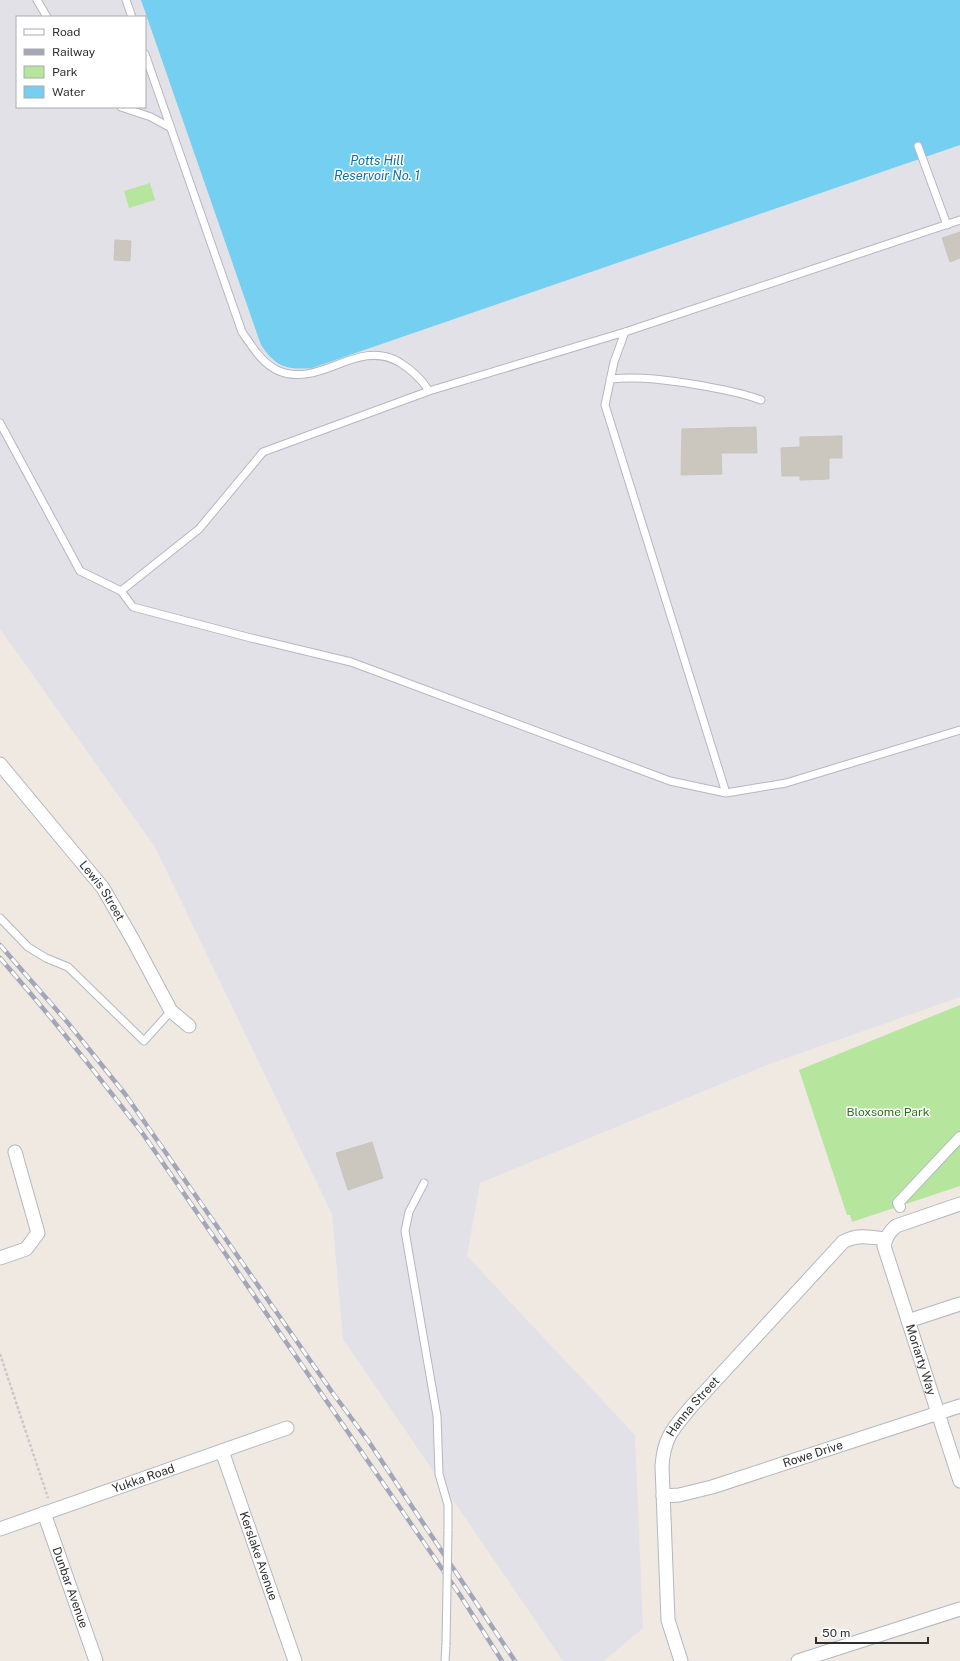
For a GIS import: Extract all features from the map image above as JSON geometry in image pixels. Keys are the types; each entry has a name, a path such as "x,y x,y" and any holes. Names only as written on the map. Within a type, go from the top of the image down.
{"street":[{"name":"Lewis Street","path":"0,764 103,888 171,1011 189,1026"},
{"path":"900,1207 898,1203 960,1136"},
{"path":"0,1258 26,1249 38,1233 15,1152"},
{"path":"885,1239 890,1231 901,1224 960,1204"},
{"name":"Hanna Street","path":"681,1661 668,1620 663,1496 663,1449 670,1434 691,1408 843,1242 858,1236 885,1239"},
{"name":"Moriarty Way","path":"885,1239 884,1246 886,1255 960,1481"},
{"path":"908,1321 960,1304"},
{"name":"Rowe Drive","path":"663,1496 687,1494 712,1487 960,1406"},
{"name":"Yukka Road","path":"0,1529 288,1428"},
{"name":"Kerslake Avenue","path":"222,1451 295,1661"},
{"name":"Dunbar Avenue","path":"48,1512 96,1661"},
{"path":"798,1661 960,1609"}],"lane":[{"path":"37,0 46,16"},
{"path":"126,0 132,16"},
{"path":"146,57 242,332 260,357 268,365 279,371 302,374 314,373 361,356 380,354 409,367 422,379 429,391"},
{"path":"124,108 151,117 171,128"},
{"path":"918,146 947,225"},
{"path":"121,591 199,529 262,452 429,391 624,332 960,220"},
{"path":"624,332 614,362 605,405 726,793"},
{"path":"610,379 631,377 657,378 740,392 761,400"},
{"path":"0,423 80,571 121,591 133,607 351,662 670,781 726,793 786,783 960,730"},
{"path":"0,918 28,947 46,958 68,967 144,1041 171,1011"},
{"path":"424,1183 409,1212 405,1231 437,1416 439,1474 448,1505 446,1645 444,1661"}],"path":[{"path":"0,1354 48,1512"}],"shaded area":[{"path":"0,0 960,0 960,997 767,1065 480,1183 467,1256 635,1435 643,1628 604,1661 563,1661 343,1339 332,1214 155,847 0,629"}],"green space":[{"path":"150,183 155,200 129,208 124,191"},
{"name":"Bloxsome Park","path":"960,1005 960,1186 852,1222 850,1215 847,1215 799,1070"}],"water":[{"name":"Potts Hill Reservoir No. 1","path":"141,0 960,0 960,145 312,368 282,366 266,352 261,345"}],"building":[{"path":"960,232 960,258 950,262 942,238"},
{"path":"115,240 131,241 130,261 114,260"},
{"path":"756,427 757,453 721,453 722,474 681,475 682,429"},
{"path":"842,436 842,458 829,458 829,479 800,480 800,476 782,476 781,448 800,447 800,437"},
{"path":"372,1142 383,1178 348,1190 336,1153"}],"railway":[{"path":"0,945 68,1023 125,1094 332,1392 369,1442 515,1661"},
{"path":"0,958 73,1045 143,1134 460,1595 502,1661"}]}
